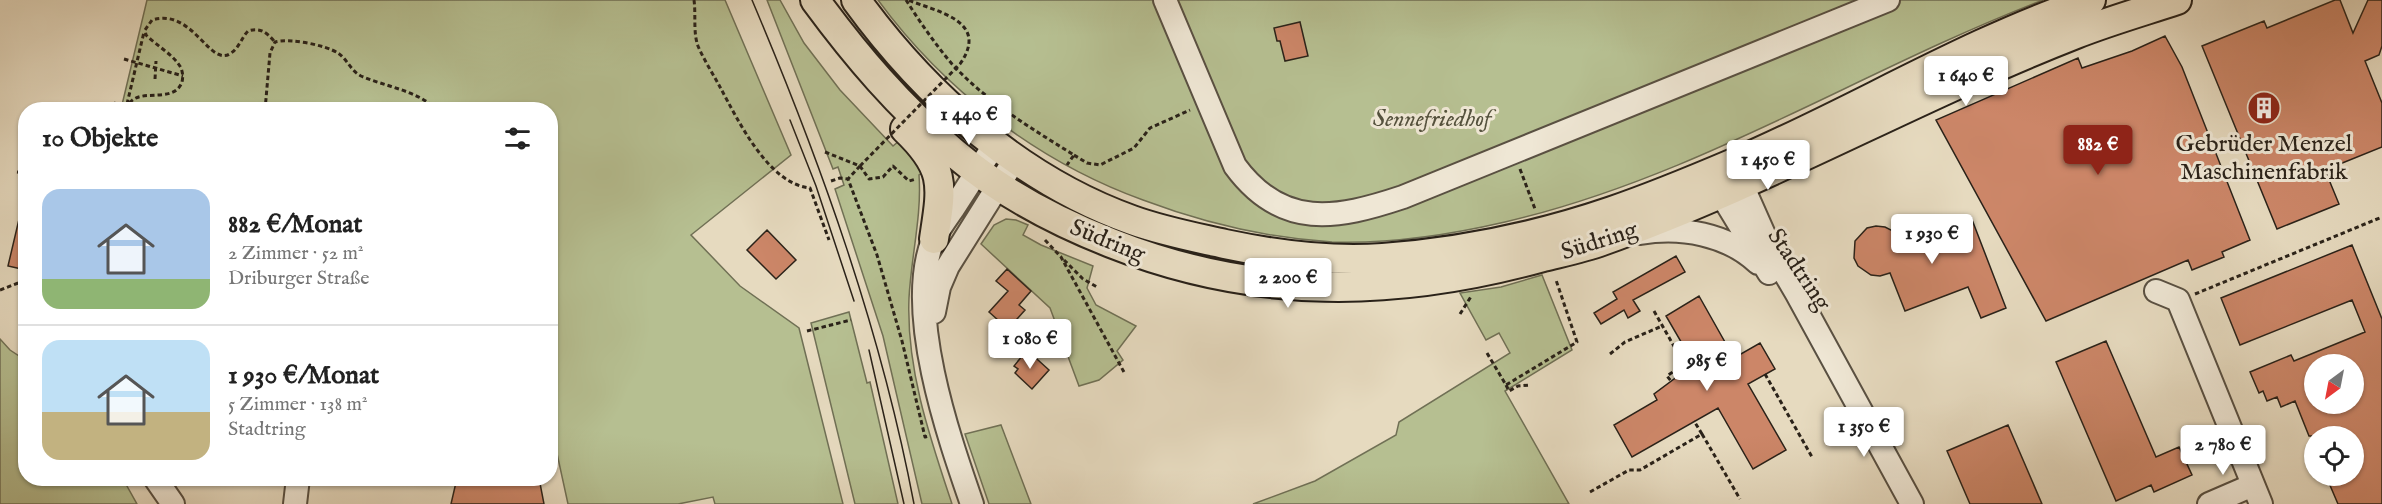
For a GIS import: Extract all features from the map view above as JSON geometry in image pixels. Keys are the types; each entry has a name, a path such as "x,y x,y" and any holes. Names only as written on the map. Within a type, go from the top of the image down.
{"main road":[{"name":"Südring","path":"814,0 882,85 947,147 988,178 1041,211 1084,232 1125,248 1195,271 1272,284 1352,288 1425,282 1488,272 1598,242 1726,179 1981,44 2091,0"},
{"path":"814,0 834,52 869,92 921,144 937,169 939,200 934,239"},
{"name":"Südring","path":"856,0 897,53 963,119 1005,151 1098,207 1165,231 1274,254 1348,259 1382,258 1467,248 1539,231 1726,179 2078,33 2177,0"}],"street":[{"path":"1165,0 1235,166 1245,179 1276,202 1309,215 1325,216 1360,211 1403,197 1888,0"},
{"path":"930,353 934,308 939,287 988,178 1005,151"},
{"path":"972,504 947,431 930,353 924,307 926,274 934,239 988,178"},
{"name":"Stadtring","path":"1726,179 1772,277 1851,393"},
{"name":"Stadtring","path":"1726,179 1770,248 1912,504"},
{"path":"1598,242 1643,232 1691,232 1717,238 1742,250 1772,277"},
{"path":"2157,291 2178,300 2257,494 2209,504"},
{"path":"161,486 173,504"},
{"path":"295,504 297,486"}],"path":[{"path":"694,0 697,44 748,140 764,159 787,179 800,187 810,188 829,240"},
{"path":"907,0 926,31 953,64 983,92 1031,128 1087,163 1100,165 1134,148 1150,128 1208,102"},
{"path":"831,181 848,178 960,64 970,45 969,34 962,24 951,17 907,0"},
{"path":"129,102 147,24 158,18 178,21 196,33 211,51 221,56 229,55 248,31 255,29 262,30 275,42 296,40 338,53 360,76 395,87 427,102"},
{"path":"133,102 138,97 170,94 176,91 181,85 183,76 181,68 147,35 145,30"},
{"path":"267,102 270,53 275,42"},
{"path":"124,59 183,76"},
{"path":"155,79 156,61"},
{"path":"825,152 860,166 869,178 883,177 893,166 909,180 920,179"},
{"path":"1514,152 1535,209"},
{"path":"1066,167 1074,155"},
{"path":"848,178 877,255 902,342 925,437 933,435"},
{"path":"2178,300 2382,218"},
{"path":"1038,236 1047,241 1083,279 1097,287"},
{"path":"1061,257 1125,374"},
{"path":"1506,385 1577,342 1556,280"},
{"path":"0,290 18,283"},
{"path":"1460,314 1477,288"},
{"path":"1654,311 1684,364 1666,376 1671,381"},
{"path":"807,331 851,320"},
{"path":"1610,354 1625,342 1662,326"},
{"path":"1487,353 1509,391 1518,386 1530,385"},
{"path":"1765,374 1812,457"},
{"path":"1694,422 1740,498"},
{"path":"1590,492 1629,470 1640,470 1702,434"}],"green space":[{"path":"147,0 725,0 791,155 691,235 740,286 799,328 843,504 715,504 713,497 678,504 568,504 558,458 558,102 123,102"},
{"path":"767,0 780,0 804,43 840,90 893,146 900,140 915,155 923,173 919,175 918,221 910,283 911,351 921,403 952,504 922,504 883,336 835,189 844,185 838,167 833,169"},
{"name":"Sennefriedhof","path":"878,0 2043,0 1909,58 1712,150 1645,178 1576,202 1463,231 1398,240 1332,242 1260,233 1189,216 1104,184 1067,165 1030,144 963,93 932,64"},
{"path":"1006,219 1028,225 1023,235 1041,245 1093,266 1087,288 1096,305 1136,326 1117,351 1123,360 1099,380 1079,386 1050,308 981,244 994,225"},
{"path":"1542,275 1572,350 1505,391 1569,504 1253,504 1315,481 1396,435 1399,422 1510,353 1499,333 1486,340 1460,293 1501,287"},
{"path":"849,312 867,383 870,382 898,504 855,504 811,323"},
{"path":"0,339 18,355 18,486 127,486 137,504 0,504"},
{"path":"1001,425 1031,504 989,504 965,434"}],"building":[{"path":"2340,0 2353,33 2368,0 2382,0 2382,46 2379,55 2365,61 2382,103 2382,147 2325,170 2339,204 2277,229 2202,46 2264,21 2267,28"},
{"path":"1300,22 1308,56 1285,61 1274,28"},
{"path":"2165,36 2182,67 2250,240 2222,252 2224,257 2192,270 2188,260 2046,321 1936,120 2078,58 2082,68 2132,51"},
{"path":"1971,217 2006,308 1981,318 1968,287 1905,311 1890,273 1880,276 1871,275 1858,266 1854,258 1855,241 1867,228 1885,227 1893,231 1904,242"},
{"path":"18,224 18,268 8,266"},
{"path":"767,230 796,260 776,279 747,250"},
{"path":"2352,245 2382,319 2382,504 2338,504 2330,486 2364,486 2364,426 2305,426 2295,401 2281,407 2277,397 2267,401 2263,391 2259,393 2250,372 2291,355 2294,361 2304,357 2304,414 2364,414 2364,354 2311,354 2365,332 2352,300 2240,345 2221,298"},
{"path":"1676,256 1685,272 1633,300 1640,311 1628,318 1624,310 1601,324 1594,313 1617,299 1613,292"},
{"path":"1007,269 1031,291 1019,305 1025,310 1008,329 989,312 1008,291 996,281"},
{"path":"1699,296 1734,358 1760,343 1775,369 1748,384 1786,450 1753,469 1718,408 1632,457 1614,425 1657,400 1654,394 1694,364 1666,316"},
{"path":"2106,341 2156,457 2179,447 2192,475 2154,492 2151,485 2116,501 2056,362"},
{"path":"1027,350 1049,370 1032,389 1015,373 1018,369 1014,366"},
{"path":"2008,425 2042,504 1970,504 1947,451"},
{"path":"455,486 541,486 544,504 451,504"}],"tram line":[{"path":"752,0 802,123 846,248 884,375 914,504"},
{"path":"790,120 816,186 854,301"},
{"path":"869,350 904,504"}],"place":[{"name":"Gebrüder Menzel Maschinenfabrik","path":"2264,108"}]}
